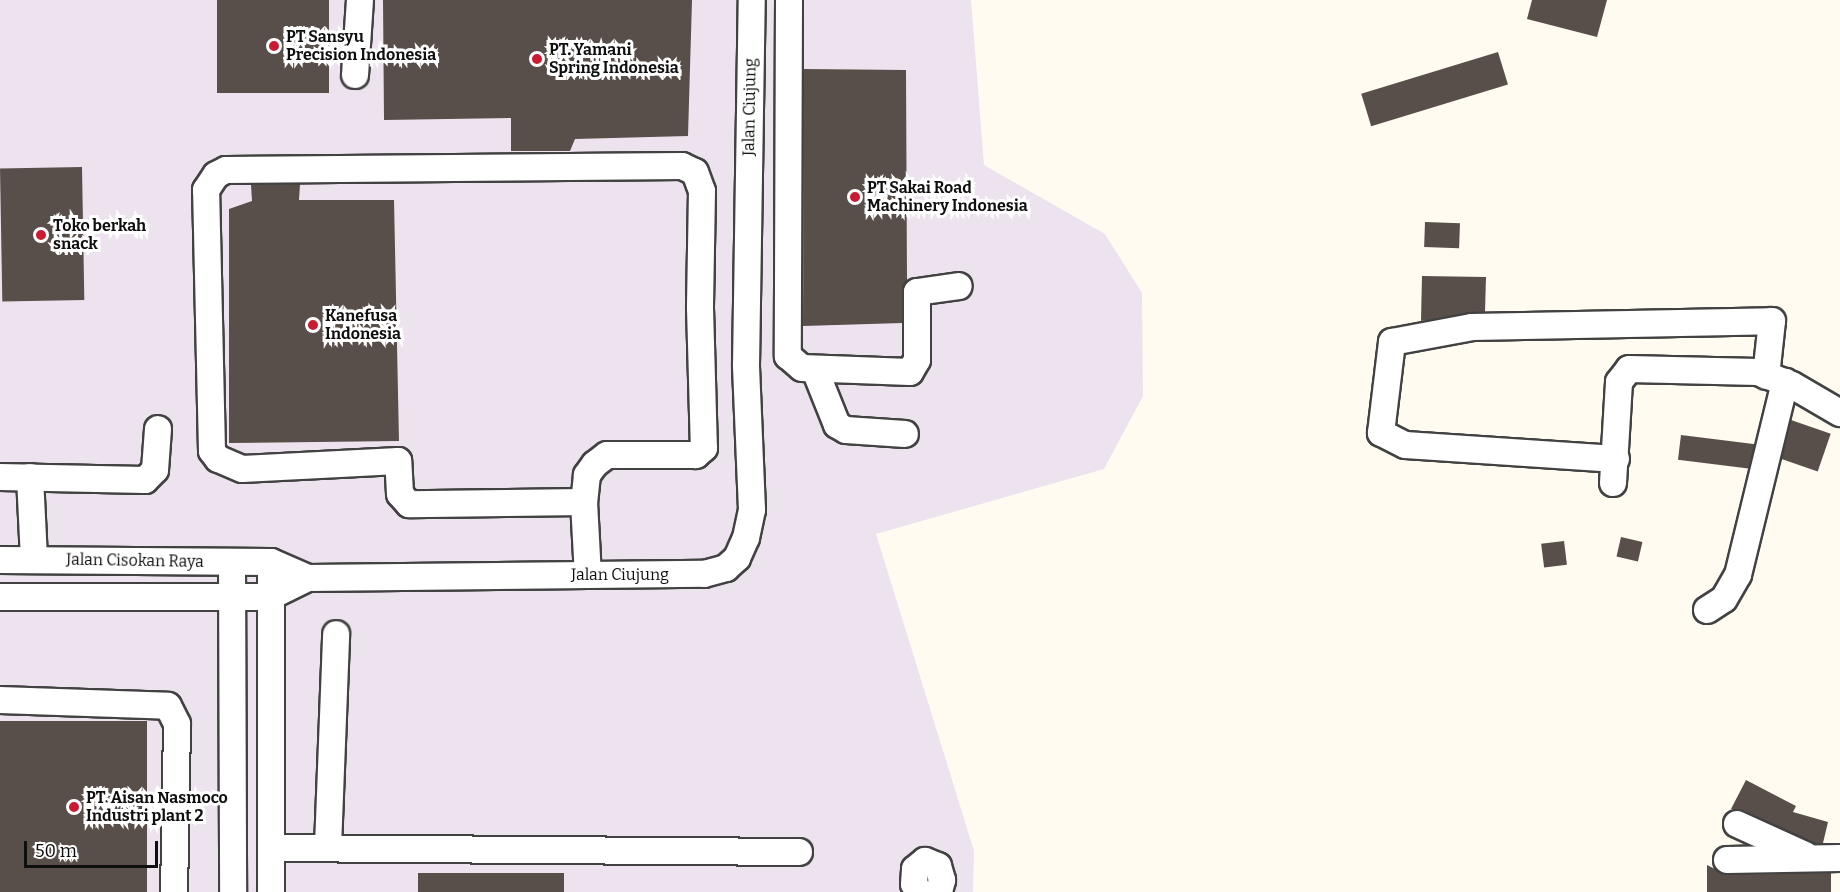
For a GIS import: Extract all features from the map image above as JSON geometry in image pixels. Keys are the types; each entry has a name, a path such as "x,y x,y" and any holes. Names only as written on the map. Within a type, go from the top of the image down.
{"street":[{"path":"355,75 360,0"},
{"name":"Jalan Ciujung","path":"271,562 308,578 704,574 726,568 737,558 747,538 752,510 746,365 752,0"},
{"path":"789,0 787,343 793,364 815,370 910,372 917,360 917,292 959,286"},
{"path":"584,502 409,504 400,494 398,461 242,469 218,459 212,451 206,190 216,175 226,170 682,166 695,172 702,191 704,448 696,455 607,455 587,475 584,502 588,575"},
{"path":"1707,610 1724,599 1738,575 1776,379 1772,321 1472,327 1392,342 1381,434 1405,445 1614,471 1619,382 1624,370 1776,379 1840,413"},
{"path":"815,370 837,425 846,430 905,434"},
{"path":"0,477 145,480 155,470 158,429"},
{"path":"30,477 34,560"},
{"name":"Jalan Cisokan Raya","path":"0,560 271,562"},
{"path":"232,562 233,892"},
{"path":"271,562 271,892"},
{"path":"0,597 233,599 270,597 308,578"},
{"path":"328,847 336,634"},
{"path":"0,699 168,706 177,724 174,892"},
{"path":"1737,824 1814,858"},
{"path":"271,848 799,852"},
{"path":"1727,860 1840,858"},
{"path":"919,892 914,884 915,869 925,861 938,866 942,880 939,892"}],"shaded area":[{"path":"0,0 971,0 984,165 1105,234 1142,293 1143,396 1104,469 876,534 974,851 973,892 0,892"}],"building":[{"name":"PT Sansyu Precision Indonesia","path":"217,0 329,0 329,93 217,93"},
{"name":"PT. Yamani Spring Indonesia","path":"383,0 692,0 688,136 575,139 570,151 511,151 511,118 384,120"},
{"path":"1532,0 1607,0 1597,37 1527,19"},
{"path":"1498,52 1508,85 1371,126 1361,94"},
{"name":"PT Sakai Road Machinery Indonesia","path":"804,69 906,70 907,281 902,292 902,323 803,326"},
{"name":"Toko berkah snack","path":"82,167 84,300 2,301 0,168"},
{"name":"Kanefusa Indonesia","path":"300,184 299,200 394,200 399,441 229,443 229,209 252,201 251,185"},
{"path":"1425,222 1460,223 1459,248 1424,247"},
{"path":"1422,276 1486,277 1485,312 1421,321"},
{"path":"1791,420 1831,434 1818,471 1778,458"},
{"path":"1681,435 1755,444 1752,469 1678,460"},
{"path":"1621,537 1642,542 1638,561 1617,556"},
{"path":"1564,541 1567,565 1544,568 1541,544"},
{"name":"PT. Aisan Nasmoco Industri plant 2","path":"0,721 147,721 147,892 0,892"},
{"path":"1746,780 1796,806 1793,812 1828,822 1823,843 1814,843 1743,810 1731,809"},
{"path":"1707,865 1727,875 1831,873 1831,892 1707,892"},
{"path":"418,873 564,873 564,892 418,892"}],"place":[{"name":"PT Sansyu Precision Indonesia","path":"274,46"},
{"name":"PT. Yamani Spring Indonesia","path":"537,59"},
{"name":"PT Sakai Road Machinery Indonesia","path":"855,197"},
{"name":"Toko berkah snack","path":"41,235"},
{"name":"Kanefusa Indonesia","path":"313,325"},
{"name":"PT. Aisan Nasmoco Industri plant 2","path":"74,807"}]}
